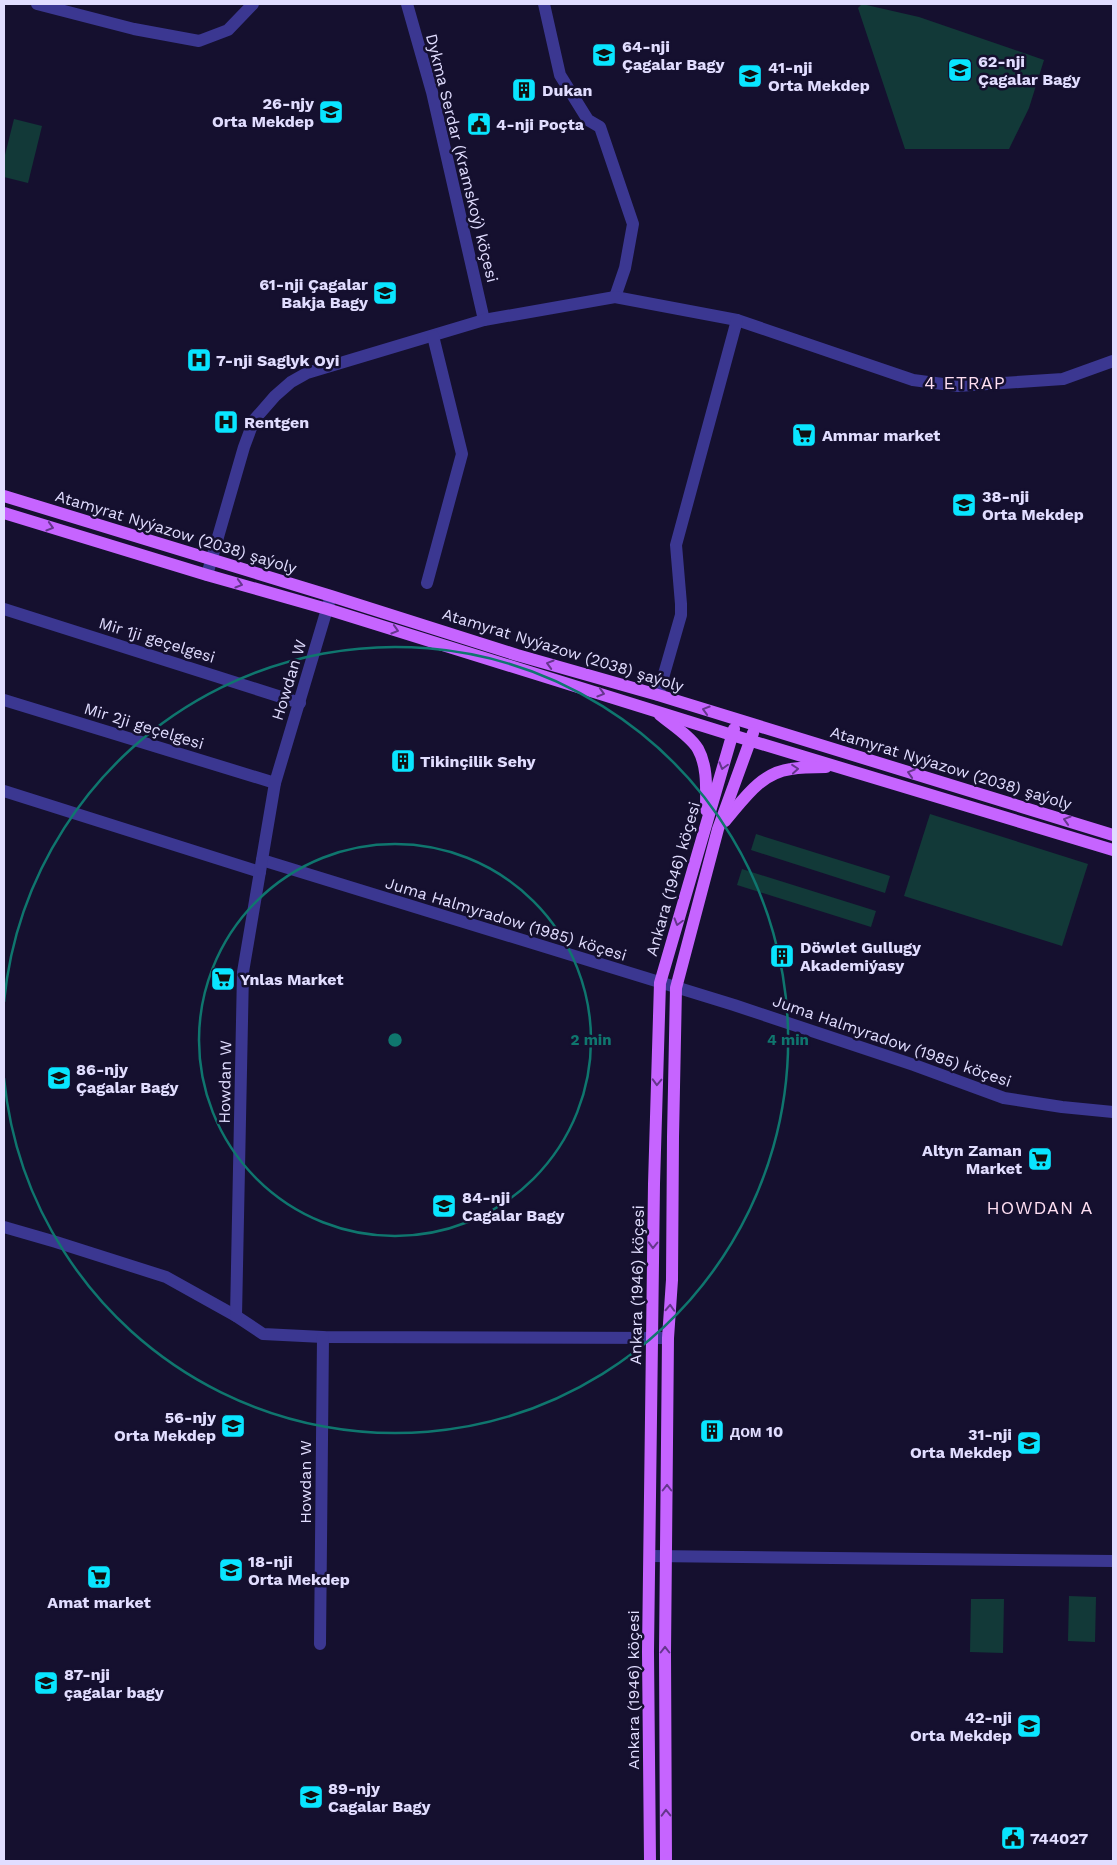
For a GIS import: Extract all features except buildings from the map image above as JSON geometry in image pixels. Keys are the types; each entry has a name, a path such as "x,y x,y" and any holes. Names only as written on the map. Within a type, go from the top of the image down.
{"main road":[{"name":"Atamyrat Nyýazow (2038) şaýoly","path":"4,496 517,655 658,695 1113,835"},
{"name":"Atamyrat Nyýazow (2038) şaýoly","path":"4,513 207,575 327,609 732,735 1113,850"},
{"path":"655,710 697,748 703,763 706,784 706,825"},
{"name":"Ankara (1946) köçesi","path":"650,1861 648,1652 654,1165 660,983 736,719"},
{"name":"Ankara (1946) köçesi","path":"666,1861 668,1338 672,1280 676,988 718,829 756,725"},
{"path":"718,829 758,783 769,775 792,768 835,766"}],"street":[{"path":"37,4 134,29 199,42 228,30 253,4"},
{"name":"Dykma Serdar (Kramskoý) köçesi","path":"407,4 434,102 484,320"},
{"path":"544,4 560,75 588,120 600,127 633,224 625,268 616,297"},
{"path":"207,575 244,447 254,420 274,396 291,382 307,373 484,320 616,297 737,320 913,380 958,386 1063,379 1113,361"},
{"path":"658,695 681,615 676,545 737,320"},
{"path":"427,583 462,454 432,336"},
{"name":"Howdan W","path":"236,1316 243,972 275,783 331,596"},
{"name":"Mir 1ji geçelgesi","path":"4,609 300,702"},
{"name":"Mir 2ji geçelgesi","path":"4,700 275,783"},
{"name":"Juma Halmyradow (1985) köçesi","path":"4,791 660,983 850,1044 1004,1098 1062,1107 1113,1112"},
{"path":"4,1227 166,1277 236,1316 263,1334 323,1337 668,1338"},
{"name":"Howdan W","path":"320,1644 323,1337"},
{"path":"650,1556 1113,1561"}],"green space":[{"name":"62-nji Çagalar Bagy","path":"862,4 919,17 1044,60 1029,108 1009,149 905,149 858,8"},
{"path":"14,119 42,126 28,183 4,177 4,159"},
{"path":"930,814 1088,864 1062,946 904,896"},
{"path":"756,834 890,876 885,893 751,850"},
{"path":"742,869 876,911 871,927 737,885"},
{"path":"1069,1596 1096,1597 1095,1642 1068,1641"},
{"path":"971,1599 1004,1599 1003,1653 970,1652"}],"place":[{"name":"64-nji Çagalar Bagy","path":"604,55"},
{"name":"62-nji Çagalar Bagy","path":"960,70"},
{"name":"41-nji Orta Mekdep","path":"750,76"},
{"name":"Dukan","path":"524,90"},
{"name":"26-njy Orta Mekdep","path":"331,112"},
{"name":"4-nji Poçta","path":"479,124"},
{"name":"61-nji Çagalar Bakja Bagy","path":"385,293"},
{"name":"7-nji Saglyk Oyi","path":"199,360"},
{"name":"Rentgen","path":"226,422"},
{"name":"Ammar market","path":"804,435"},
{"name":"38-nji Orta Mekdep","path":"964,505"},
{"name":"Tikinçilik Sehy","path":"403,761"},
{"name":"Döwlet Gullugy Akademiýasy","path":"782,956"},
{"name":"Ynlas Market","path":"223,979"},
{"name":"86-njy Çagalar Bagy","path":"59,1078"},
{"name":"Altyn Zaman Market","path":"1040,1159"},
{"name":"84-nji Cagalar Bagy","path":"444,1206"},
{"name":"56-njy Orta Mekdep","path":"233,1426"},
{"name":"дом 10","path":"712,1431"},
{"name":"31-nji Orta Mekdep","path":"1029,1443"},
{"name":"18-nji Orta Mekdep","path":"231,1570"},
{"name":"Amat market","path":"99,1577"},
{"name":"87-nji çagalar bagy","path":"46,1683"},
{"name":"42-nji Orta Mekdep","path":"1029,1726"},
{"name":"89-njy Cagalar Bagy","path":"311,1797"},
{"name":"744027","path":"1013,1838"}],"district":[{"name":"4 ETRAP","path":"965,382"},
{"name":"HOWDAN A","path":"1040,1207"}]}
